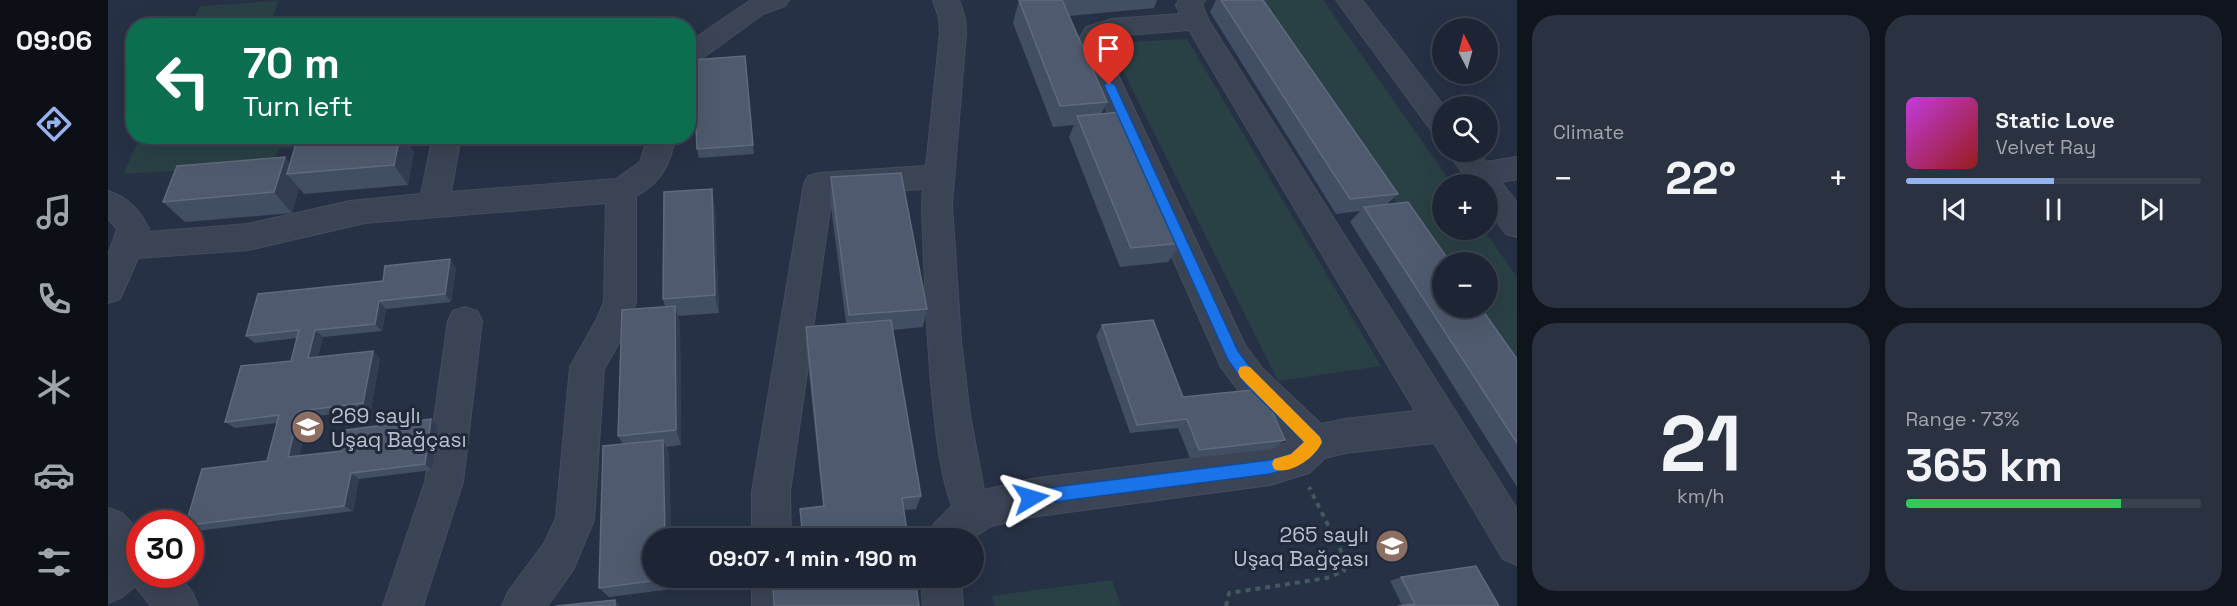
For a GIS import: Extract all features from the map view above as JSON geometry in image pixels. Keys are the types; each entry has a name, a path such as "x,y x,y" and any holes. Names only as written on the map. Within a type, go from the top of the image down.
{"street":[{"path":"696,50 753,8 776,0"},
{"path":"946,0 952,18 952,33 937,205 944,341 952,415 963,484 973,512"},
{"path":"1349,0 1432,111"},
{"path":"1305,451 1233,356 1090,44 1095,33 1194,11 1517,545"},
{"path":"434,205 445,144"},
{"path":"128,246 247,237 281,231 342,214 621,190 645,177 653,168 660,144"},
{"path":"1479,174 1517,168"},
{"path":"771,528 771,492 819,184 939,177"},
{"path":"522,606 559,556 575,519 587,367 612,324 620,302 621,190"},
{"path":"1498,200 1517,225"},
{"path":"108,203 125,215 133,229 128,246 108,289"},
{"path":"403,606 444,482 465,321"},
{"path":"955,528 973,512 1031,498 1270,467 1345,436 1444,425"},
{"path":"108,527 126,557"},
{"path":"156,588 178,606"},
{"path":"772,588 772,606"},
{"path":"942,588 943,606"}],"path":[{"path":"1226,606 1229,593 1327,578 1344,571 1344,556 1305,451"}],"green space":[{"path":"1264,0 1323,0 1432,155 1432,162 1437,162 1445,174 1432,174 1432,240 1491,240 1517,277 1517,388 1472,318 1498,318 1498,252 1432,252 1432,257"},
{"path":"278,1 272,18 194,18 200,6"},
{"path":"1187,39 1381,366 1278,381 1109,43"},
{"path":"137,144 349,144 279,149 272,165 123,174"},
{"path":"1112,580 1121,606 995,606 992,596"}],"building":[{"path":"1019,0 1062,0 1107,102 1060,106"},
{"path":"1221,0 1263,0 1398,194 1350,199"},
{"path":"745,56 753,145 697,149 696,60"},
{"path":"1122,112 1181,243 1131,248 1077,116"},
{"path":"296,144 398,144 394,165 287,174"},
{"path":"285,157 274,192 163,202 177,166"},
{"path":"901,173 927,309 849,315 831,177"},
{"path":"712,189 715,295 663,299 664,192"},
{"path":"1408,202 1432,236 1432,240 1435,240 1443,252 1432,252 1432,312 1364,207"},
{"path":"450,259 445,294 379,301 375,324 315,330 308,358 373,351 363,403 299,411 288,457 342,451 346,430 431,419 425,464 351,473 344,506 204,523 204,510 190,510 202,469 267,461 279,415 225,422 241,366 291,361 299,330 246,336 258,294 383,281 385,266"},
{"path":"675,306 676,430 618,436 622,310"},
{"path":"1436,318 1488,318 1517,359 1517,443"},
{"path":"891,320 921,496 902,498 906,528 802,528 800,509 824,506 806,327"},
{"path":"1153,320 1183,397 1262,389 1285,440 1199,450 1187,419 1137,425 1102,325"},
{"path":"663,440 665,528 642,528 642,582 599,588 603,446"},
{"path":"1476,566 1499,606 1398,606 1415,604 1401,577"},
{"path":"773,588 916,588 919,606 774,606"},
{"path":"615,600 615,606 556,606"}],"slow traffic":[{"path":"1245,372 1315,442 1296,460 1279,464"}],"place":[{"name":"269 saylı Uşaq Bağçası","path":"308,427"},
{"name":"265 saylı Uşaq Bağçası","path":"1392,546"}],"route":[{"path":"1031,498 1270,467 1296,460 1315,442 1250,379 1233,356 1109,85"}]}
